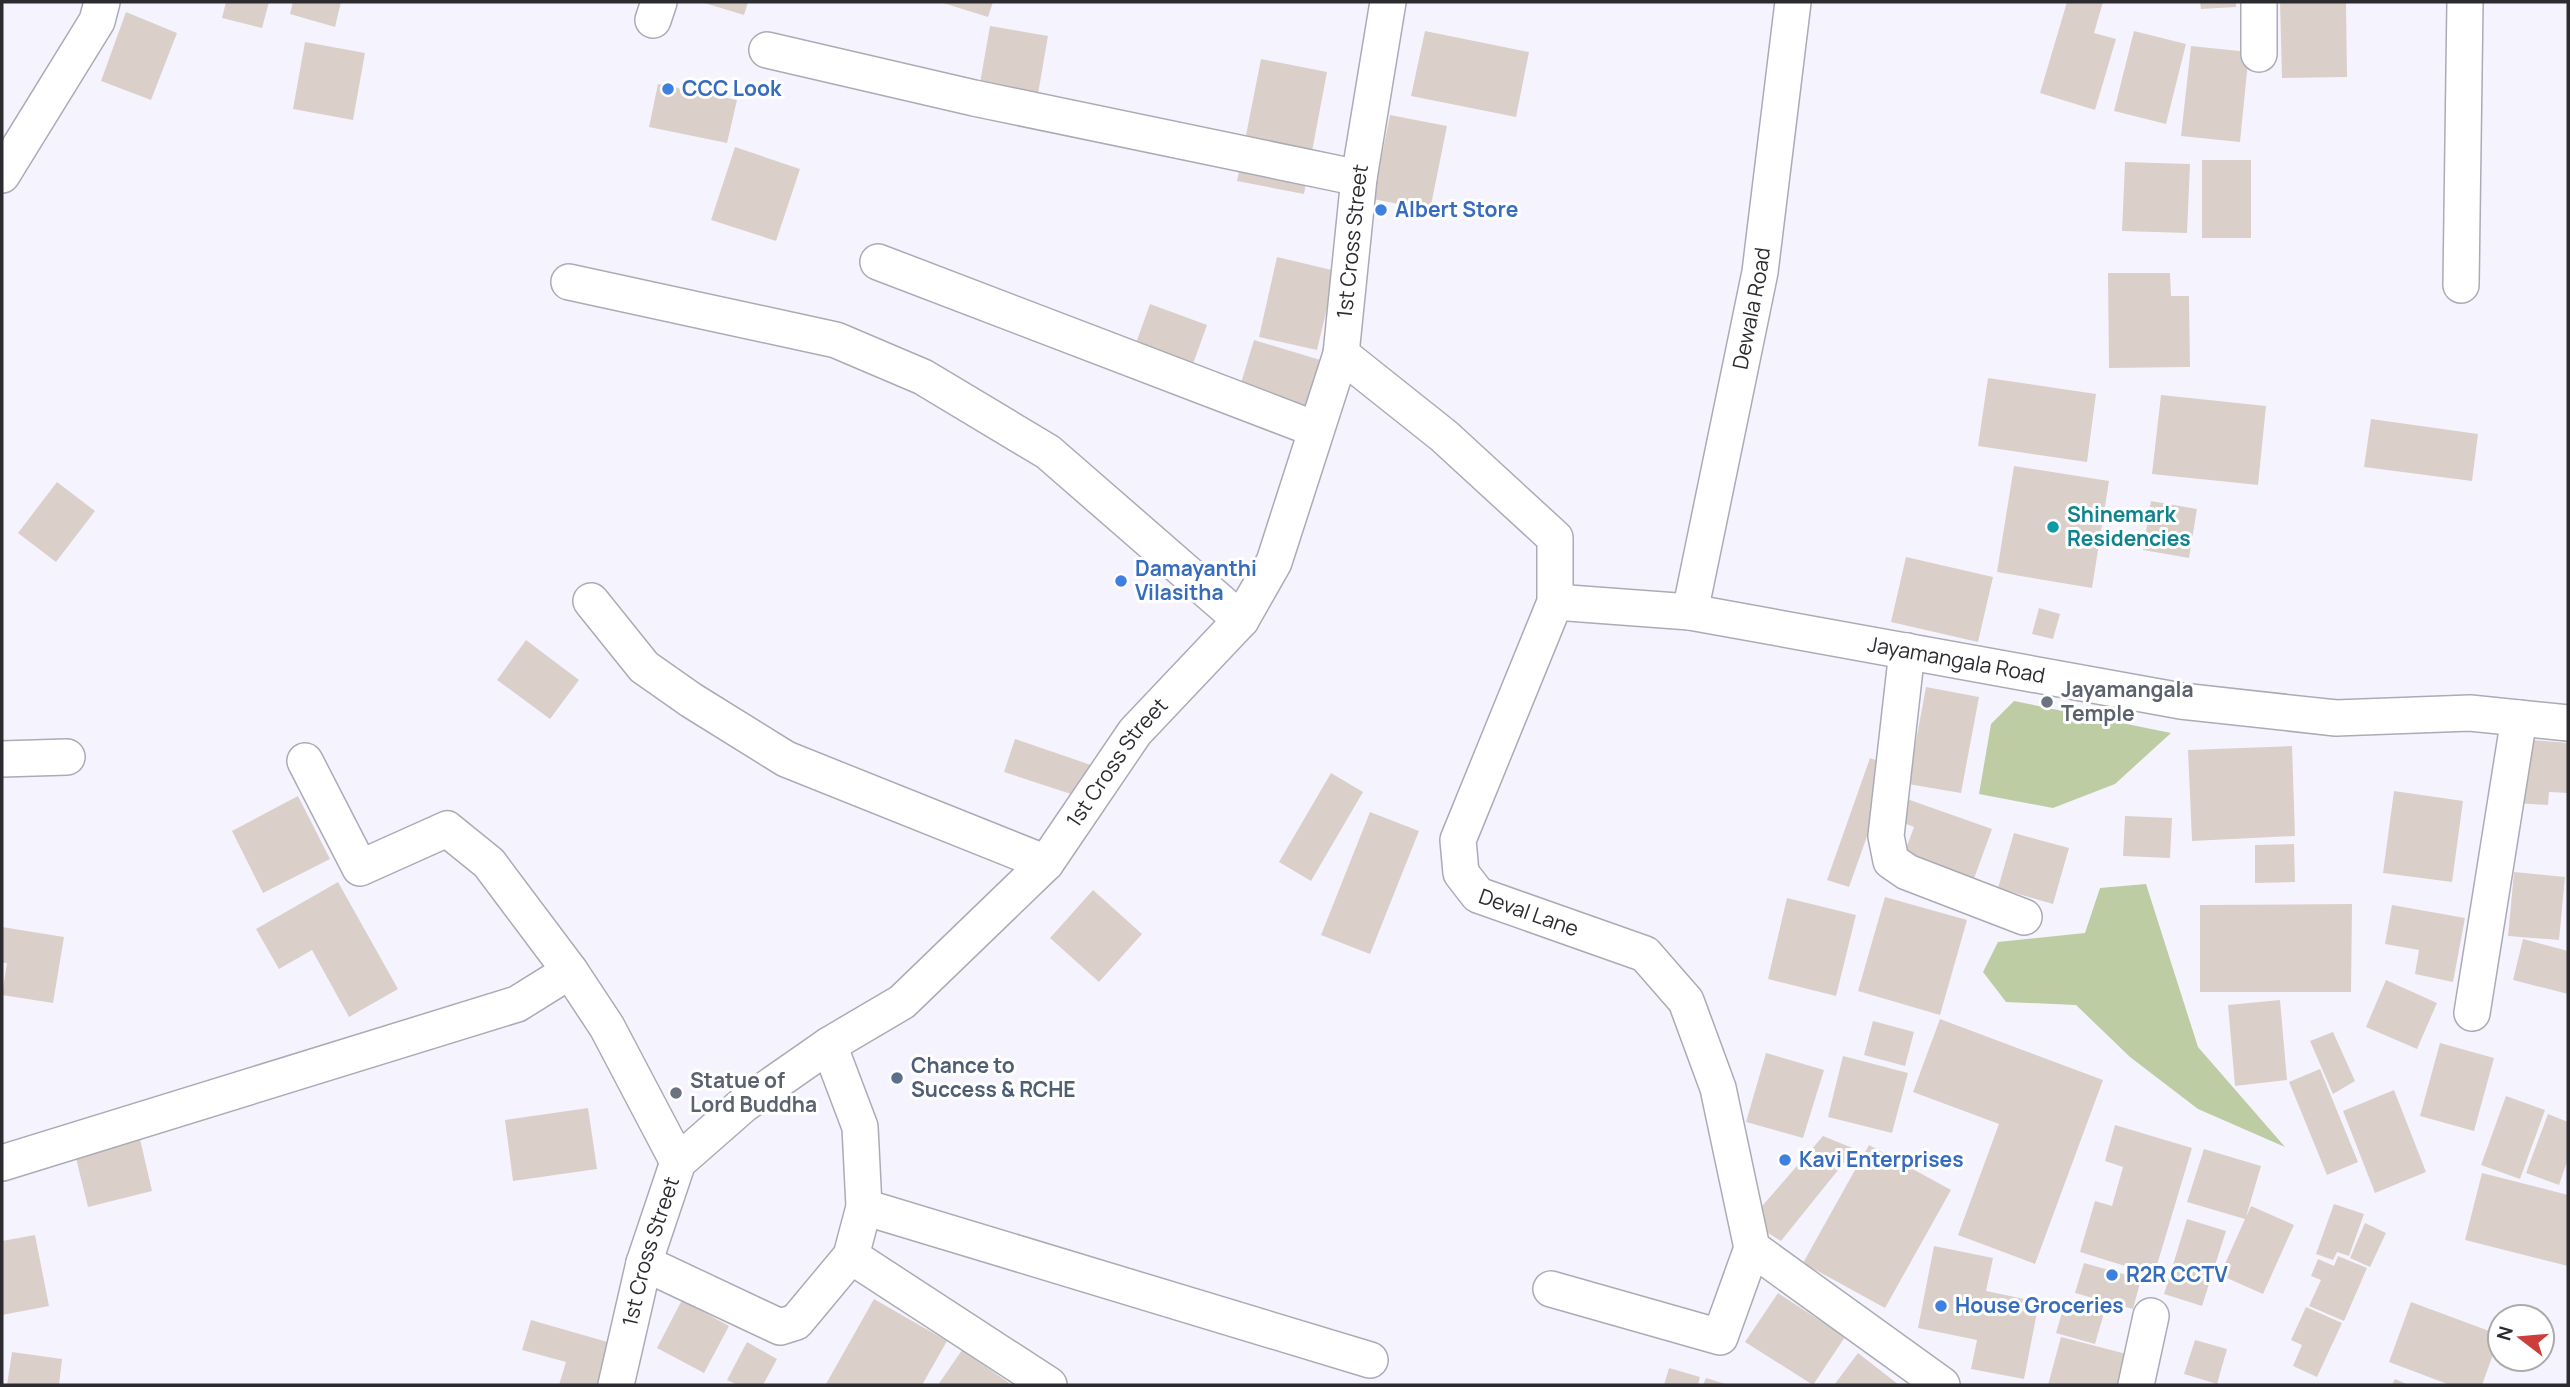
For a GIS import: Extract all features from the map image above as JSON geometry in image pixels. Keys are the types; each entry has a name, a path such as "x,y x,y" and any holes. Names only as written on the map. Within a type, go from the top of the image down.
{"street":[{"path":"2,175 97,20 102,2"},
{"name":"1st Cross Street","path":"616,1385 644,1263 678,1162 743,1105 829,1045 902,1002 1046,863 1135,732 1241,620 1274,562 1340,354 1359,178 1388,2"},
{"name":"Dewala Road","path":"1690,612 1760,272 1793,2"},
{"path":"2259,2 2259,54"},
{"path":"2461,285 2465,2"},
{"path":"767,50 974,98 1359,178"},
{"path":"878,261 1315,429"},
{"path":"569,282 836,340 923,377 1048,452 1241,620"},
{"name":"Deval Lane","path":"1340,354 1444,436 1555,538 1555,602 1458,840 1461,873 1478,895 1645,954 1686,1001 1718,1088 1752,1248"},
{"path":"591,601 644,667 691,700 786,759 1046,863"},
{"name":"Jayamangala Road","path":"1555,602 1690,612 2181,701 2336,718 2470,713 2568,723"},
{"path":"1907,651 1886,836 1891,861 1907,872 2024,917"},
{"path":"2472,1013 2519,718"},
{"path":"2,759 67,757"},
{"path":"305,761 360,868 447,829 489,863 570,971 607,1027 678,1162"},
{"path":"2,1163 517,1004 570,971"},
{"path":"644,1263 780,1327 796,1322 850,1256 864,1207 860,1127 829,1045"},
{"path":"864,1207 1370,1360"},
{"path":"1551,1289 1720,1337 1752,1248 1942,1385"},
{"path":"850,1256 1049,1385"},
{"path":"2136,1385 2151,1316"}],"green space":[{"path":"2014,701 2171,733 2115,784 2053,808 1979,794 1991,724"},
{"path":"2146,884 2198,1047 2285,1147 2198,1109 2130,1057 2076,1005 2006,1002 1983,972 1998,942 2085,933 2100,888"}],"building":[{"path":"226,2 269,2 262,28 222,18"},
{"path":"293,2 341,2 335,27 290,14"},
{"path":"701,2 748,2 744,15"},
{"path":"940,2 993,2 988,17"},
{"path":"2067,2 2103,2 2094,33 2116,39 2095,110 2040,93"},
{"path":"2200,2 2236,2 2236,7 2201,9"},
{"path":"2280,2 2346,2 2347,77 2282,78"},
{"path":"126,12 177,33 151,100 101,81"},
{"path":"990,26 1048,36 1034,117 976,106"},
{"path":"1425,31 1529,52 1516,117 1411,96"},
{"path":"2134,31 2186,44 2166,124 2114,111"},
{"path":"305,42 365,53 353,120 293,109"},
{"path":"2191,46 2249,52 2240,142 2181,136"},
{"path":"1261,59 1327,72 1304,194 1237,181"},
{"path":"658,84 737,100 727,143 649,127"},
{"path":"1390,115 1447,126 1430,210 1373,199"},
{"path":"735,147 800,169 776,241 711,220"},
{"path":"2202,160 2251,160 2251,238 2202,238"},
{"path":"2125,162 2190,164 2187,233 2122,231"},
{"path":"1277,257 1336,271 1317,350 1259,337"},
{"path":"2108,273 2170,273 2171,296 2189,296 2190,367 2109,368"},
{"path":"1150,304 1207,325 1184,389 1127,368"},
{"path":"1254,340 1330,363 1314,416 1238,393"},
{"path":"1988,378 2096,394 2087,462 1978,446"},
{"path":"2161,395 2266,406 2258,485 2152,474"},
{"path":"2371,419 2478,434 2472,481 2364,467"},
{"name":"Shinemark Residencies","path":"2014,466 2109,481 2092,588 1997,572"},
{"path":"57,482 95,511 56,562 18,533"},
{"path":"2151,501 2197,509 2189,558 2143,550"},
{"path":"1906,557 1993,577 1978,642 1891,622"},
{"path":"2039,608 2060,614 2053,639 2032,634"},
{"path":"526,640 579,680 550,719 497,680"},
{"path":"1926,687 1979,697 1961,793 1908,784"},
{"path":"1015,739 1091,765 1080,797 1004,772"},
{"path":"2522,739 2568,743 2568,793 2549,792 2548,805 2516,803"},
{"path":"2292,746 2295,836 2192,841 2188,750"},
{"path":"1870,758 1892,766 1849,887 1827,880"},
{"path":"1331,773 1363,792 1311,881 1279,862"},
{"path":"2394,791 2463,801 2452,882 2383,873"},
{"path":"298,796 330,859 263,893 232,831"},
{"path":"1907,799 1992,829 1971,887 1901,862 1914,827 1899,821"},
{"path":"1370,812 1419,831 1370,954 1321,935"},
{"path":"2125,816 2172,818 2170,858 2123,856"},
{"path":"2014,833 2069,848 2053,904 1998,888"},
{"path":"2294,844 2295,882 2255,883 2255,845"},
{"path":"2514,872 2565,877 2559,940 2508,936"},
{"path":"338,882 398,989 349,1017 312,950 279,969 256,929"},
{"path":"1093,890 1142,934 1099,982 1050,938"},
{"path":"1885,897 1967,920 1940,1015 1858,991"},
{"path":"1787,898 1856,915 1836,996 1768,979"},
{"path":"2352,904 2351,992 2200,992 2200,905"},
{"path":"2392,905 2465,918 2453,982 2415,974 2419,950 2385,944"},
{"path":"2,927 64,937 53,1003 2,995 7,963 2,963"},
{"path":"2523,939 2568,951 2568,994 2513,980"},
{"path":"2386,980 2437,1003 2417,1049 2366,1027"},
{"path":"2280,1000 2287,1080 2235,1086 2228,1005"},
{"path":"1940,1019 2103,1080 2035,1264 1958,1235 1999,1124 1913,1092"},
{"path":"1873,1021 1914,1032 1905,1066 1864,1055"},
{"path":"2333,1032 2355,1081 2333,1094 2310,1041"},
{"path":"2440,1043 2494,1058 2474,1131 2420,1116"},
{"path":"1766,1053 1824,1070 1803,1138 1746,1122"},
{"path":"1843,1056 1908,1073 1892,1133 1828,1117"},
{"path":"2320,1069 2358,1162 2327,1175 2289,1082"},
{"path":"2394,1090 2426,1172 2375,1193 2343,1111"},
{"path":"2506,1096 2545,1110 2520,1179 2481,1165"},
{"path":"588,1108 597,1169 513,1181 505,1120"},
{"path":"2548,1114 2568,1122 2568,1159 2559,1185 2526,1173"},
{"path":"2115,1125 2192,1148 2154,1275 2080,1252 2095,1201 2112,1206 2123,1167 2105,1161"},
{"path":"138,1130 152,1191 88,1207 73,1146"},
{"path":"1823,1136 1855,1149 1781,1241 1749,1221"},
{"path":"1869,1145 1951,1190 1885,1308 1803,1263"},
{"path":"2204,1149 2261,1166 2246,1217 2251,1206 2294,1225 2263,1294 2220,1275 2245,1219 2187,1202"},
{"path":"2482,1173 2568,1195 2568,1266 2465,1240"},
{"path":"2334,1204 2364,1214 2349,1256 2337,1252 2333,1260 2316,1254"},
{"path":"2187,1219 2226,1231 2202,1306 2164,1294"},
{"path":"2365,1223 2386,1233 2370,1267 2350,1258"},
{"path":"35,1235 49,1306 2,1315 2,1241"},
{"path":"1934,1246 1993,1258 1986,1291 2039,1302 2024,1379 1971,1369 1977,1340 1918,1328"},
{"path":"2338,1256 2367,1268 2344,1321 2309,1306 2321,1280 2311,1276 2318,1259 2334,1266"},
{"path":"2084,1263 2141,1279 2133,1309 2075,1293"},
{"path":"1778,1293 1845,1337 1813,1385 1745,1342"},
{"path":"874,1299 947,1341 922,1385 826,1384"},
{"path":"682,1300 729,1326 704,1373 657,1348"},
{"path":"2065,1302 2104,1313 2095,1344 2056,1333"},
{"path":"2411,1302 2486,1330 2486,1373 2482,1385 2450,1385 2389,1362"},
{"path":"2306,1307 2342,1323 2317,1377 2293,1366 2302,1345 2291,1340"},
{"path":"531,1320 611,1343 598,1385 559,1385 566,1362 522,1350"},
{"path":"2061,1337 2134,1356 2126,1385 2048,1385"},
{"path":"2195,1340 2227,1349 2217,1384 2184,1374"},
{"path":"747,1342 777,1359 763,1385 738,1385 727,1380"},
{"path":"962,1350 1012,1385 938,1385"},
{"path":"12,1352 62,1359 59,1385 7,1385"},
{"path":"1858,1353 1899,1385 1834,1385"},
{"path":"1669,1368 1700,1377 1698,1385 1664,1385"},
{"path":"1706,1378 1729,1385 1703,1385"},
{"path":"2395,1379 2409,1385 2392,1385"}],"place":[{"name":"CCC Look","path":"668,89"},
{"name":"Albert Store","path":"1381,210"},
{"name":"Shinemark Residencies","path":"2053,527"},
{"name":"Damayanthi Vilasitha","path":"1121,581"},
{"name":"Jayamangala Temple","path":"2047,702"},
{"name":"Chance to Success & RCHE","path":"897,1078"},
{"name":"Statue of Lord Buddha","path":"676,1093"},
{"name":"Kavi Enterprises","path":"1785,1160"},
{"name":"R2R CCTV","path":"2112,1275"},
{"name":"House Groceries","path":"1941,1306"}]}
